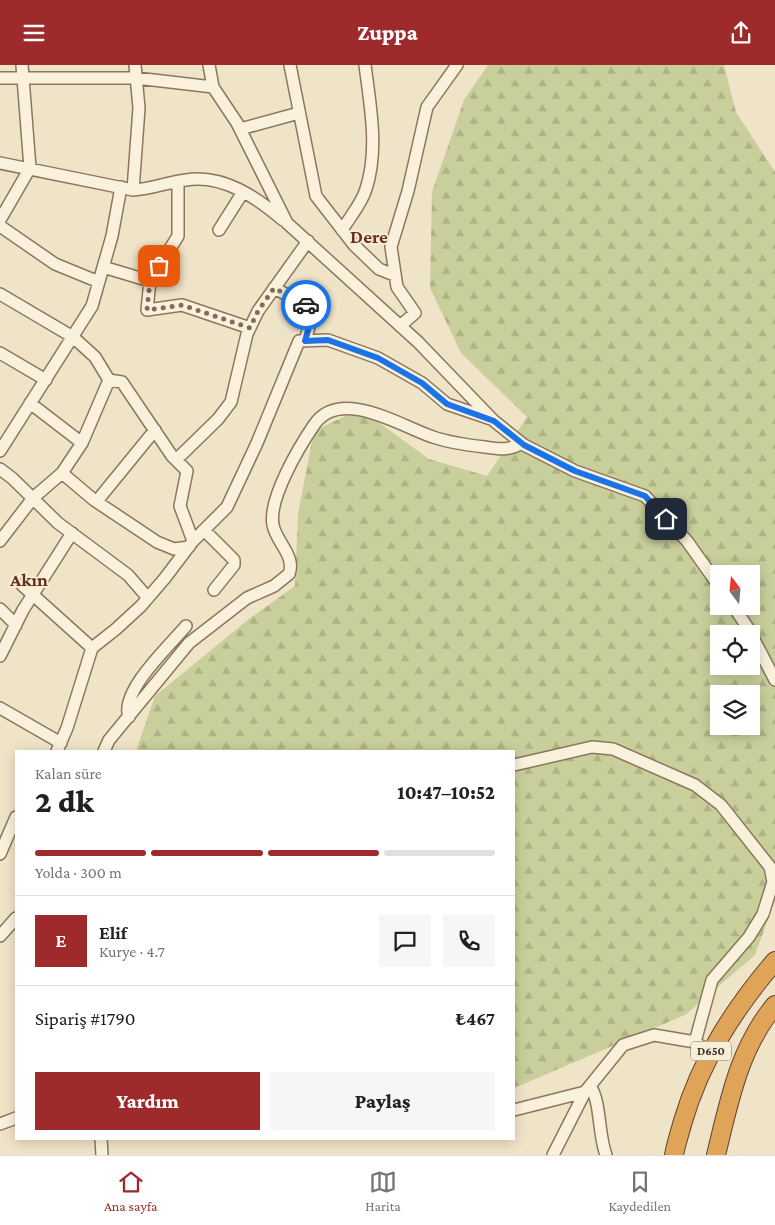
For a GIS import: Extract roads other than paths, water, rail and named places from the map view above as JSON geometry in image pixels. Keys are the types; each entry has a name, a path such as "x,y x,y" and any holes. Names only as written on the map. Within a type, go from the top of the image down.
{"highway":[{"name":"D650","path":"674,1155 690,1100 710,1052 733,1014 775,961"},
{"name":"D650","path":"716,1155 741,1061 759,1027 775,1005"}],"street":[{"path":"0,220 30,168 22,65"},
{"path":"133,190 139,108 135,65"},
{"path":"209,65 213,87 240,129 287,223"},
{"path":"290,65 316,196 354,245 379,269 394,275"},
{"path":"342,229 366,191 370,168 373,126 365,65"},
{"path":"400,326 415,313 397,287 391,247 408,191 427,107 457,65"},
{"path":"0,78 136,78 213,87"},
{"path":"240,129 299,113"},
{"path":"0,163 133,190 152,189 187,179 224,182 259,199 308,241 400,326 494,421 521,443 575,471 645,496 686,541 710,574"},
{"path":"178,182 178,236 150,281 147,310 182,305 250,328"},
{"path":"0,451 92,306 112,236 121,187"},
{"path":"219,230 243,192"},
{"path":"0,226 55,264 99,282"},
{"path":"176,459 218,419 231,402 250,328 258,311 308,241"},
{"path":"103,267 150,281"},
{"path":"274,288 314,309 305,341"},
{"path":"0,294 73,337 95,357 109,379 122,382 176,459 187,471 180,506 191,544"},
{"path":"0,708 59,747 92,648 116,629 148,598 191,544 227,507 257,443 299,341 328,340 378,358 422,383 447,404 494,421"},
{"path":"0,353 46,380"},
{"path":"0,541 33,498 62,473 82,443 109,379"},
{"path":"30,403 82,443"},
{"path":"104,750 109,740 189,643 247,597 274,586 289,574 290,562 275,533 272,511 276,498 314,423 320,418 333,411 348,408 390,419 433,437 456,443 510,449 521,443"},
{"path":"97,501 155,430"},
{"path":"0,469 72,533 128,575 148,598"},
{"path":"62,473 97,501 157,542 174,549 191,544"},
{"path":"205,531 234,560 234,565 214,590"},
{"path":"0,656 32,595 72,533"},
{"path":"22,585 92,648"},
{"path":"0,609 16,625"},
{"path":"739,615 775,680"},
{"path":"129,717 128,704 140,682 152,664 186,625"},
{"path":"515,765 592,747 613,749 695,785 721,805 770,867 774,882 763,914 749,937 712,980 695,1042"},
{"path":"0,854 15,819"},
{"path":"0,936 15,919"},
{"path":"553,1155 587,1089 624,1045 654,1035 695,1042 710,1052"},
{"path":"515,1110 587,1089"},
{"path":"587,1089 597,1099 599,1127 606,1155"},
{"path":"0,1124 15,1118"},
{"path":"101,1140 102,1155"}],"district":[{"name":"Dere","path":"369,236"},
{"name":"Akın","path":"29,579"}]}
